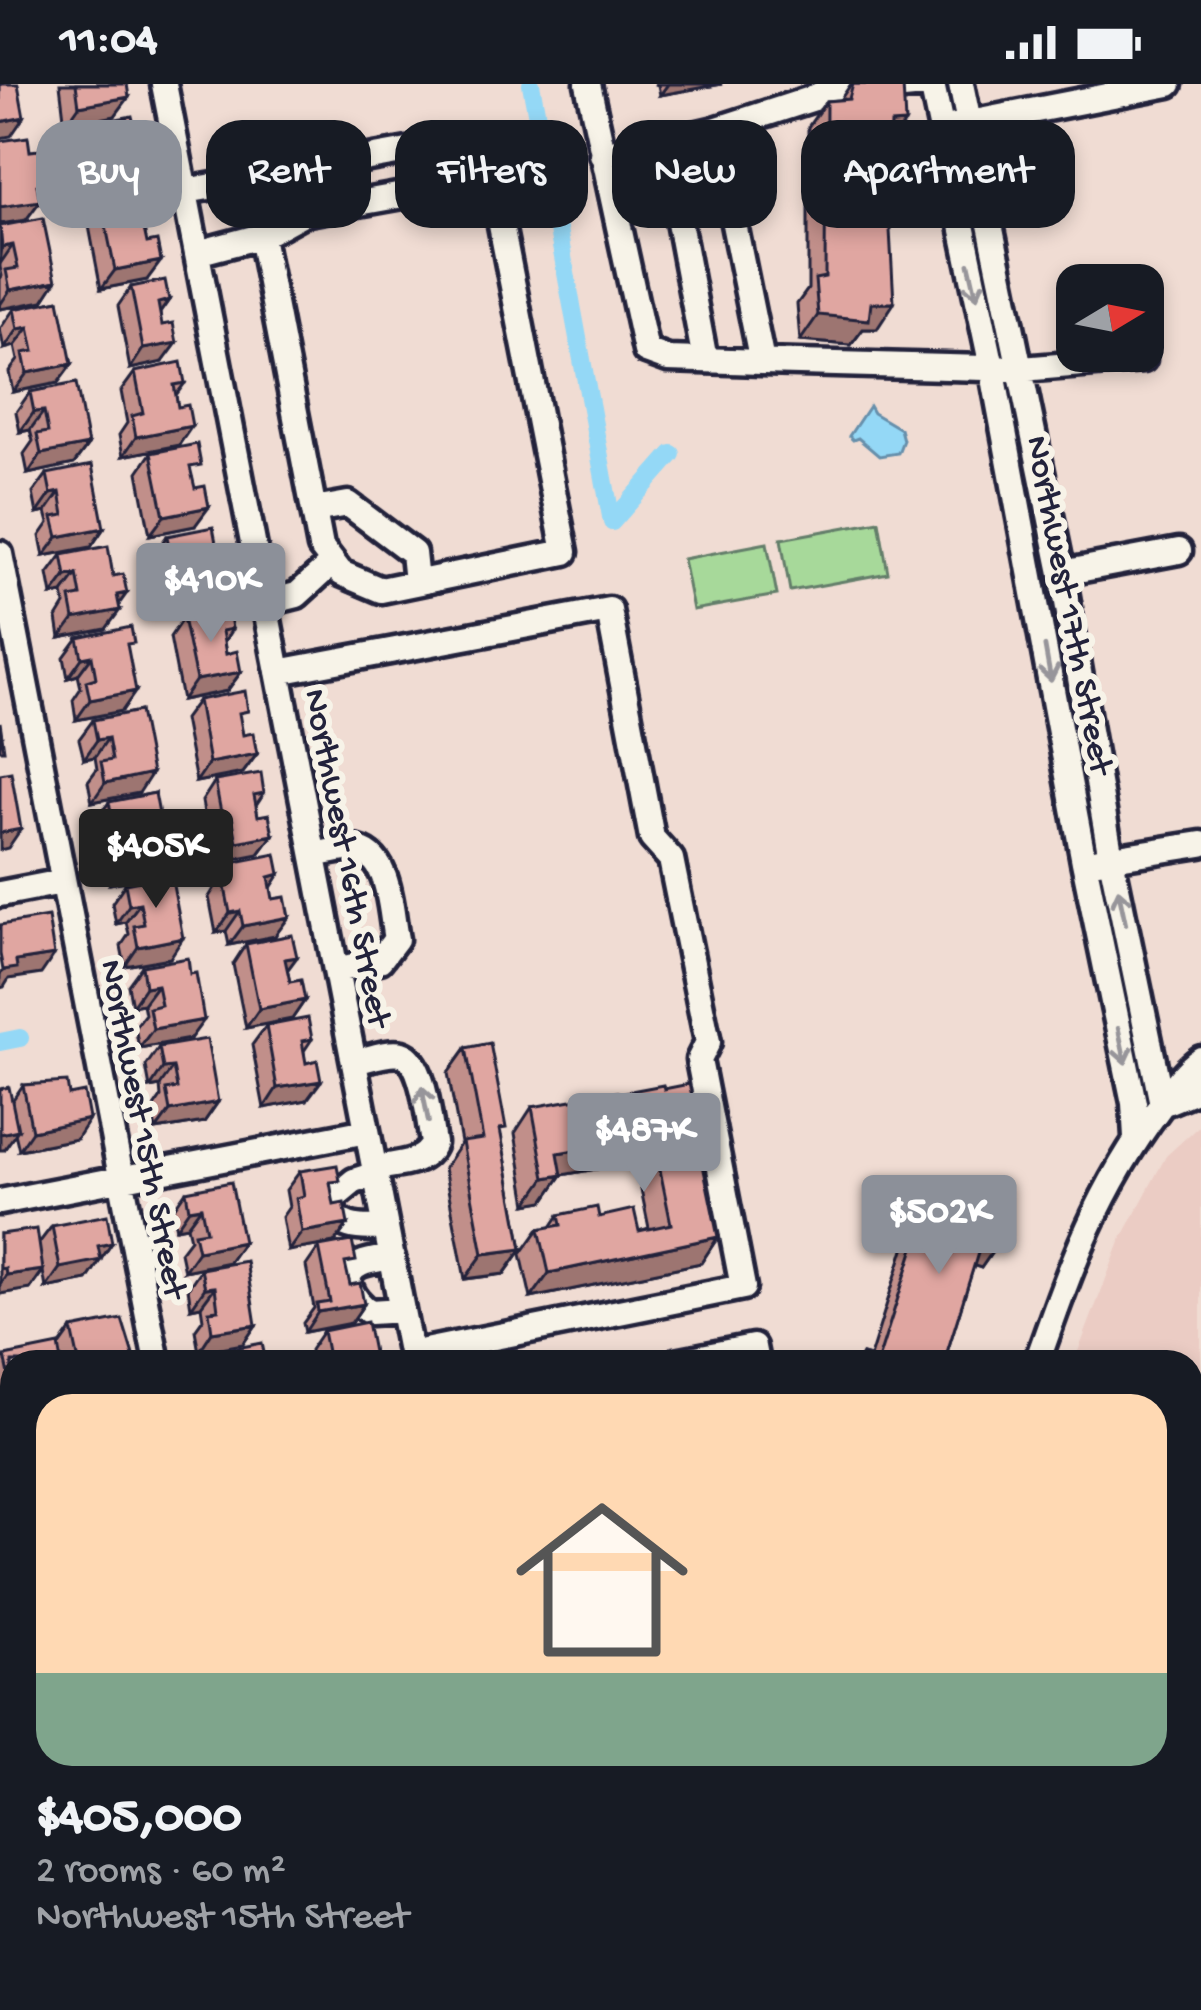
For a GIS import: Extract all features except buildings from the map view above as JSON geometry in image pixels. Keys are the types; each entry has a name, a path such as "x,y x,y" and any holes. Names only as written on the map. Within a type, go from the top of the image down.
{"street":[{"name":"Northwest 16th Street","path":"164,84 410,1350"},
{"path":"588,84 640,340 657,357 1056,366"},
{"path":"746,120 841,84"},
{"path":"865,84 874,89 932,84"},
{"name":"Northwest 17th Street","path":"932,84 939,120"},
{"name":"Northwest 17th Street","path":"961,84 967,120"},
{"path":"983,120 1094,91 1169,84"},
{"path":"602,154 612,152"},
{"path":"186,191 395,153"},
{"path":"197,253 261,236 303,213 491,179 565,552 381,590 340,573 331,564 321,547 261,236"},
{"path":"680,228 705,360"},
{"path":"735,228 762,362"},
{"name":"Northwest 17th Street","path":"961,228 1134,1103 1136,1137"},
{"name":"Northwest 17th Street","path":"990,228 1062,573 1112,858 1162,1104"},
{"path":"314,510 348,504 412,553 416,583"},
{"path":"1062,573 1178,551"},
{"name":"Northwest 15th Street","path":"0,554 155,1350"},
{"path":"265,603 297,596 331,564"},
{"path":"278,673 608,610 652,838 671,859 708,1042 699,1060 743,1287 448,1350"},
{"path":"1084,862 1201,844"},
{"path":"314,855 357,849 370,856 382,870 396,939 380,960 336,970"},
{"path":"0,894 62,882"},
{"path":"354,1062 399,1053 411,1059 419,1071 433,1142 420,1159 375,1171 331,1200 335,1217 350,1227 386,1227"},
{"path":"1041,1350 1084,1230 1136,1137 1183,1071 1201,1059"},
{"path":"1162,1104 1201,1088"},
{"path":"0,1202 368,1131"},
{"path":"392,1257 359,1264 348,1287 352,1299 370,1312 402,1310"}],"shaded area":[{"path":"1201,1124 1201,1350 1079,1350 1120,1242 1166,1156"}],"green space":[{"path":"879,521 888,573 790,591 781,539"},
{"path":"767,543 777,595 693,610 683,559"}],"water":[{"path":"869,406 900,429 903,440 898,453 879,456 849,436"}],"waterway":[{"path":"531,84 612,522 672,454"},
{"path":"0,1042 20,1038"}]}
